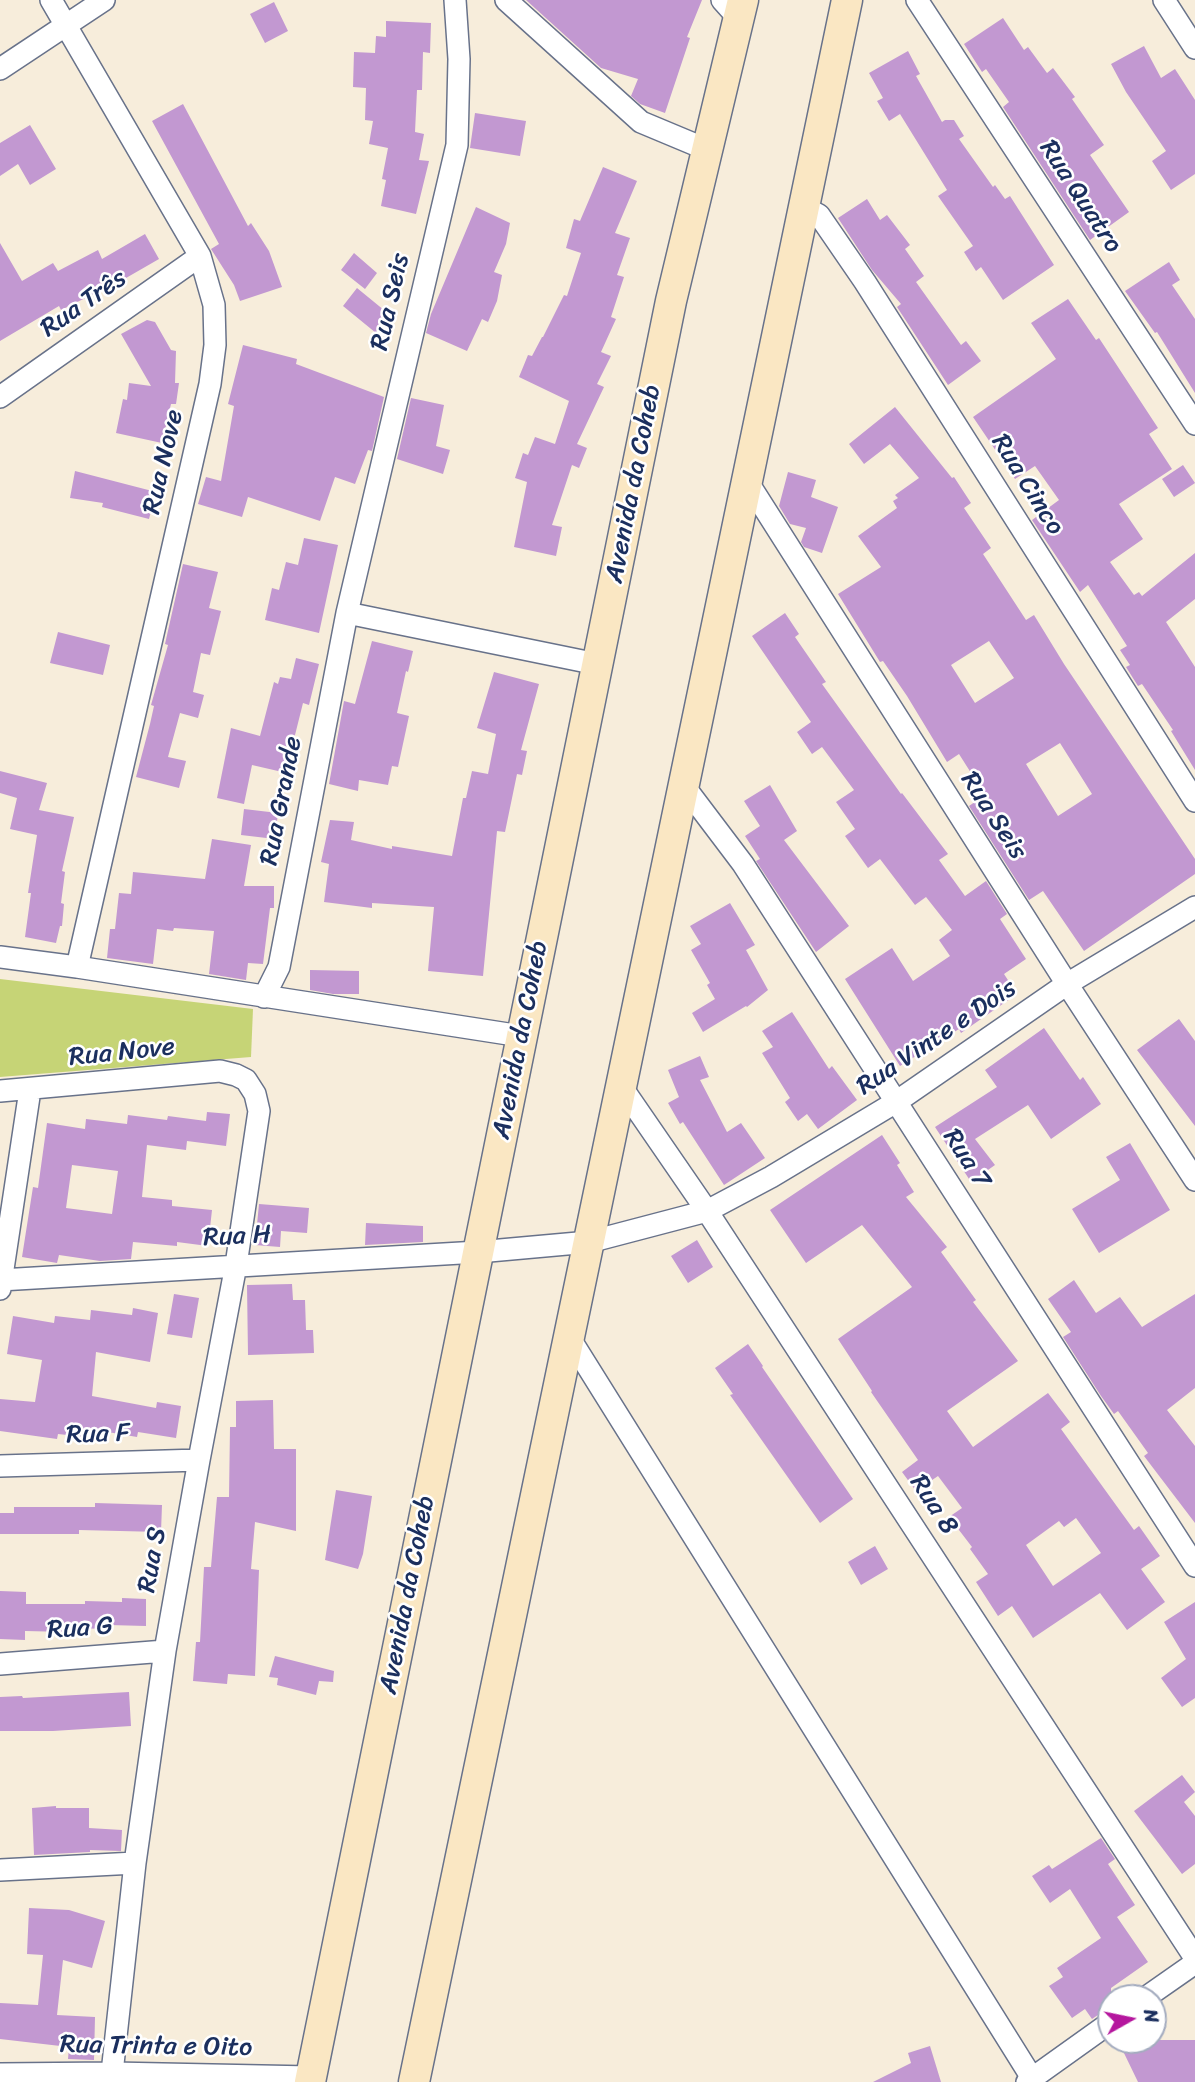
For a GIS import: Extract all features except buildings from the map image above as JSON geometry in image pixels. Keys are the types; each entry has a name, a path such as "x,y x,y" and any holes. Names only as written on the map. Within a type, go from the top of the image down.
{"main road":[{"path":"414,2082 847,0"},
{"name":"Avenida da Coheb","path":"310,2080 671,301 708,150 735,6"}],"street":[{"name":"Rua Nove","path":"51,0 200,256 214,305 215,345 210,384 76,967"},
{"path":"0,69 104,0"},
{"name":"Rua Seis","path":"346,613 457,145 459,59 456,0"},
{"path":"506,0 641,122 708,150"},
{"name":"Rua Quatro","path":"917,0 1195,424"},
{"path":"1164,0 1195,48"},
{"name":"Rua Cinco","path":"804,207 819,215 865,282 1195,801"},
{"name":"Rua Três","path":"0,397 200,256"},
{"name":"Rua Seis","path":"747,481 1195,1180"},
{"path":"346,613 597,664"},
{"name":"Rua Grande","path":"264,997 279,967 346,613"},
{"name":"Rua 7","path":"684,786 743,864 1195,1566"},
{"name":"Rua Vinte e Dois","path":"589,1241 708,1211 771,1177 896,1102 1067,984 1195,906"},
{"path":"0,957 522,1037"},
{"name":"Rua Nove","path":"0,1091 220,1071"},
{"name":"Rua S","path":"112,2077 135,1863 165,1651 236,1265 259,1111 256,1094 246,1080 220,1071"},
{"name":"Rua 8","path":"621,1086 708,1211 1195,1960"},
{"path":"0,1283 30,1090"},
{"name":"Rua H","path":"0,1283 236,1265 478,1252 589,1241"},
{"path":"569,1337 1030,2080 1097,2032"},
{"name":"Rua F","path":"0,1466 199,1460"},
{"name":"Rua G","path":"0,1664 165,1651"},
{"path":"0,1870 135,1863"},
{"path":"1163,1984 1195,1960"},
{"name":"Rua Trinta e Oito","path":"0,2074 310,2080"}],"green space":[{"path":"0,979 253,1009 251,1057 0,1077"}]}
